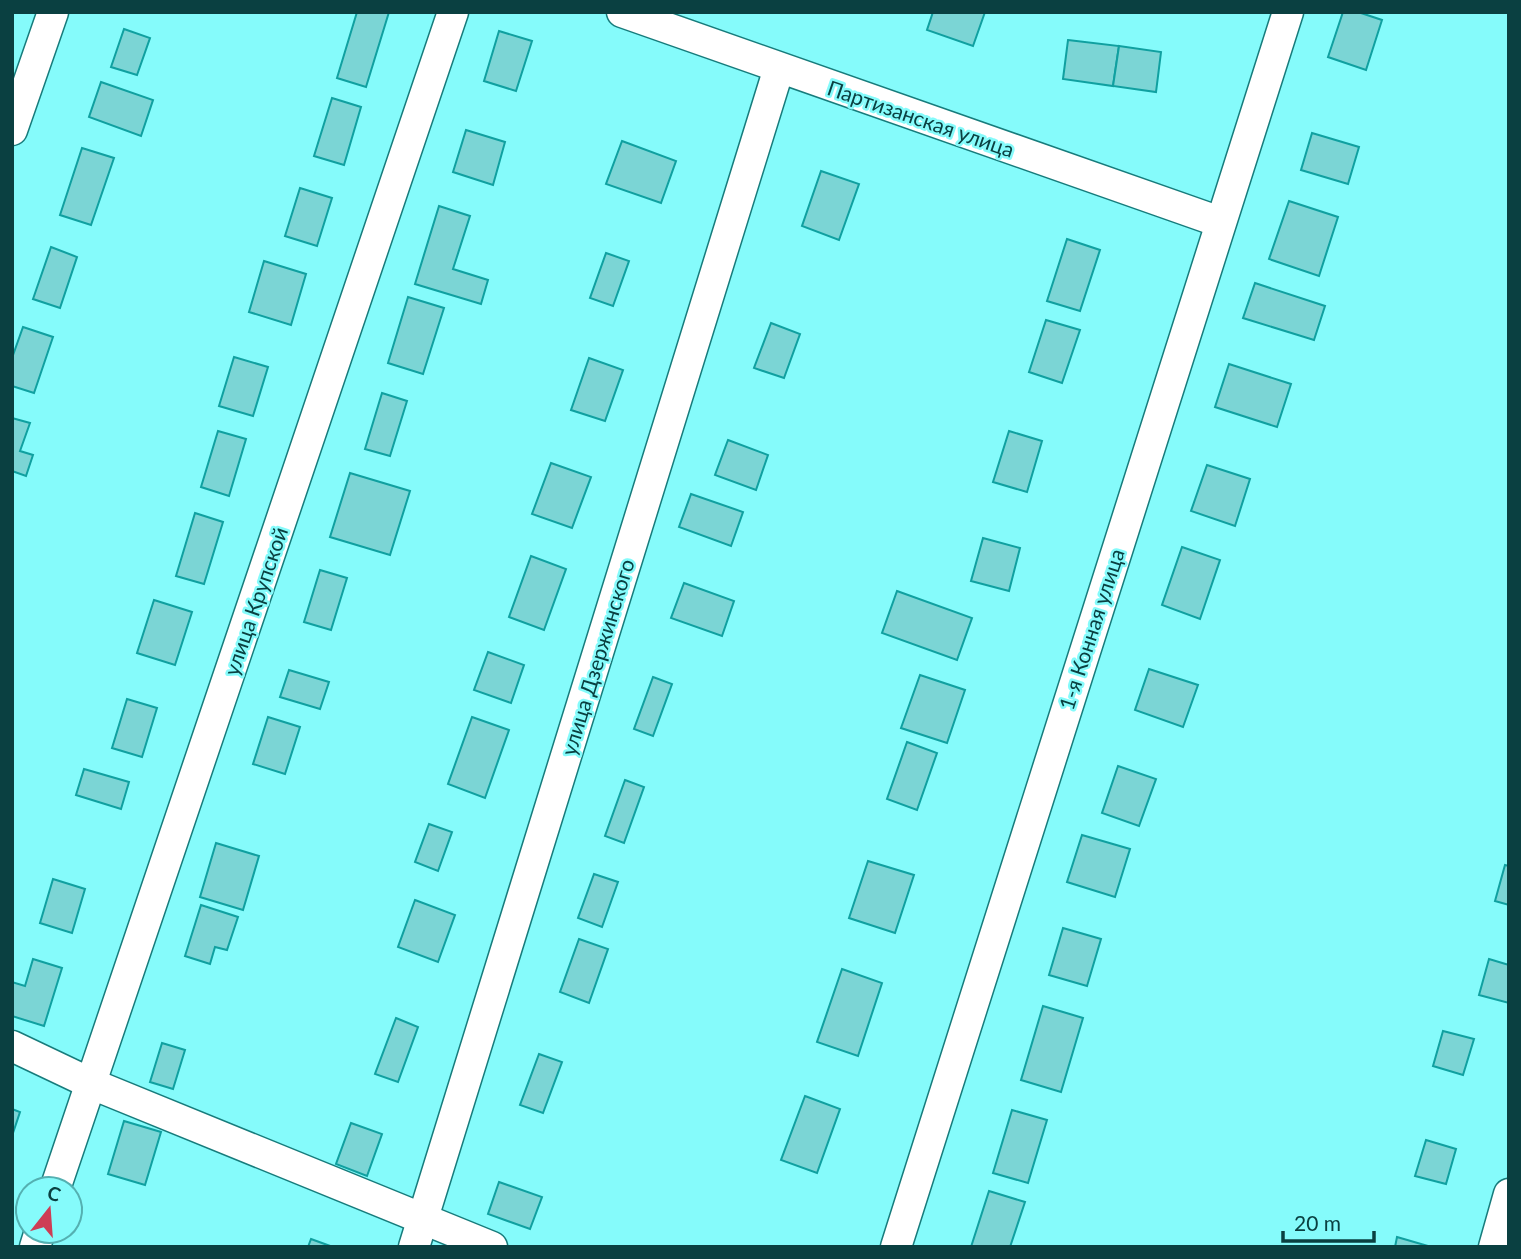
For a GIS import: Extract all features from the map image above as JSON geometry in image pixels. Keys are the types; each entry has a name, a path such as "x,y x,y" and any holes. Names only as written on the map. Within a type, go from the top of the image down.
{"street":[{"path":"12,130 53,12"},
{"name":"улица Крупской","path":"60,1175 453,12"},
{"name":"Партизанская улица","path":"622,12 1220,222"},
{"name":"1-я Конная улица","path":"896,1247 1288,12"},
{"name":"улица Дзержинского","path":"414,1247 779,68"},
{"path":"12,1046 92,1084 492,1247"},
{"path":"1494,1247 1509,1194"}],"building":[{"path":"357,12 389,12 366,87 337,78"},
{"path":"933,12 985,12 973,46 927,30"},
{"path":"1343,12 1358,12 1382,20 1366,70 1328,57"},
{"path":"124,29 150,38 137,75 111,67"},
{"path":"499,31 532,41 516,91 484,81"},
{"path":"1068,40 1119,46 1113,86 1063,79"},
{"path":"1119,46 1161,52 1156,92 1113,86"},
{"path":"101,82 153,100 141,136 89,117"},
{"path":"332,98 361,107 344,165 314,156"},
{"path":"466,130 505,142 493,185 453,172"},
{"path":"1312,133 1359,147 1348,184 1301,170"},
{"path":"622,141 676,161 661,203 606,184"},
{"path":"82,148 114,158 91,225 60,215"},
{"path":"821,171 859,184 839,240 802,226"},
{"path":"300,188 332,198 317,246 285,236"},
{"path":"1289,201 1338,217 1319,276 1269,259"},
{"path":"439,206 470,216 453,269 488,280 481,304 415,284"},
{"path":"1067,239 1100,250 1080,311 1047,301"},
{"path":"51,247 77,257 60,308 33,299"},
{"path":"606,253 629,261 613,306 590,298"},
{"path":"264,261 306,274 291,325 249,312"},
{"path":"1255,283 1325,306 1314,340 1243,318"},
{"path":"408,297 444,308 423,374 388,363"},
{"path":"1046,320 1080,330 1062,383 1029,372"},
{"path":"771,323 800,334 784,378 754,368"},
{"path":"23,327 53,337 34,393 12,386 12,358"},
{"path":"234,357 268,367 253,416 219,406"},
{"path":"589,358 623,370 605,421 571,410"},
{"path":"1229,364 1291,384 1277,427 1215,407"},
{"path":"382,393 407,401 390,456 365,449"},
{"path":"12,418 30,423 20,451 33,455 26,476 12,471"},
{"path":"218,431 246,439 229,496 201,487"},
{"path":"1009,431 1042,441 1027,492 993,482"},
{"path":"728,440 768,455 756,490 715,475"},
{"path":"551,463 591,477 572,528 532,514"},
{"path":"1207,465 1250,479 1235,526 1191,511"},
{"path":"350,473 410,491 390,555 330,537"},
{"path":"691,494 743,512 731,546 679,527"},
{"path":"195,513 223,522 204,584 176,576"},
{"path":"983,538 1020,548 1009,591 971,581"},
{"path":"1182,547 1220,560 1200,619 1162,605"},
{"path":"531,556 566,569 544,630 509,617"},
{"path":"320,570 347,578 331,630 304,622"},
{"path":"684,583 734,601 722,636 671,618"},
{"path":"897,591 972,618 957,660 882,633"},
{"path":"154,600 192,612 175,665 137,653"},
{"path":"488,652 524,665 511,703 474,690"},
{"path":"1149,669 1198,685 1183,727 1135,710"},
{"path":"289,670 329,682 320,709 280,697"},
{"path":"920,675 965,690 947,743 901,728"},
{"path":"653,677 672,684 653,736 634,729"},
{"path":"127,699 157,708 142,757 112,748"},
{"path":"268,717 300,727 285,774 253,764"},
{"path":"472,717 509,730 485,798 448,784"},
{"path":"907,742 937,753 917,810 887,799"},
{"path":"1118,766 1156,779 1139,826 1102,813"},
{"path":"84,769 129,782 121,809 76,795"},
{"path":"625,780 644,787 624,843 605,836"},
{"path":"429,824 452,832 438,871 415,862"},
{"path":"1082,835 1130,849 1115,897 1067,882"},
{"path":"216,843 259,856 243,910 200,897"},
{"path":"868,861 914,875 895,933 849,918"},
{"path":"1505,865 1509,866 1509,905 1495,901"},
{"path":"594,874 618,882 602,927 578,918"},
{"path":"53,879 85,889 72,933 40,923"},
{"path":"415,900 455,915 438,962 398,947"},
{"path":"201,905 238,917 227,950 215,947 210,964 185,956"},
{"path":"1063,928 1101,939 1087,986 1049,975"},
{"path":"579,939 608,949 589,1003 560,992"},
{"path":"33,959 62,968 44,1026 12,1016 12,982 25,986"},
{"path":"1489,959 1509,965 1509,1003 1479,995"},
{"path":"842,969 882,983 858,1056 817,1042"},
{"path":"1043,1006 1083,1018 1061,1092 1021,1080"},
{"path":"396,1018 418,1027 398,1082 375,1074"},
{"path":"1443,1031 1474,1039 1463,1075 1433,1066"},
{"path":"162,1043 185,1050 173,1089 150,1082"},
{"path":"539,1054 562,1062 543,1113 520,1105"},
{"path":"805,1096 840,1109 817,1173 781,1160"},
{"path":"12,1109 20,1112 12,1136"},
{"path":"1012,1110 1047,1120 1028,1183 993,1173"},
{"path":"124,1121 161,1132 145,1185 108,1174"},
{"path":"351,1123 382,1134 367,1176 336,1164"},
{"path":"1426,1140 1456,1149 1446,1184 1415,1176"},
{"path":"499,1182 542,1197 530,1229 488,1214"},
{"path":"989,1191 1025,1202 1010,1247 971,1247"},
{"path":"1397,1237 1428,1246 1395,1247"},
{"path":"311,1239 333,1247 308,1247"}]}
